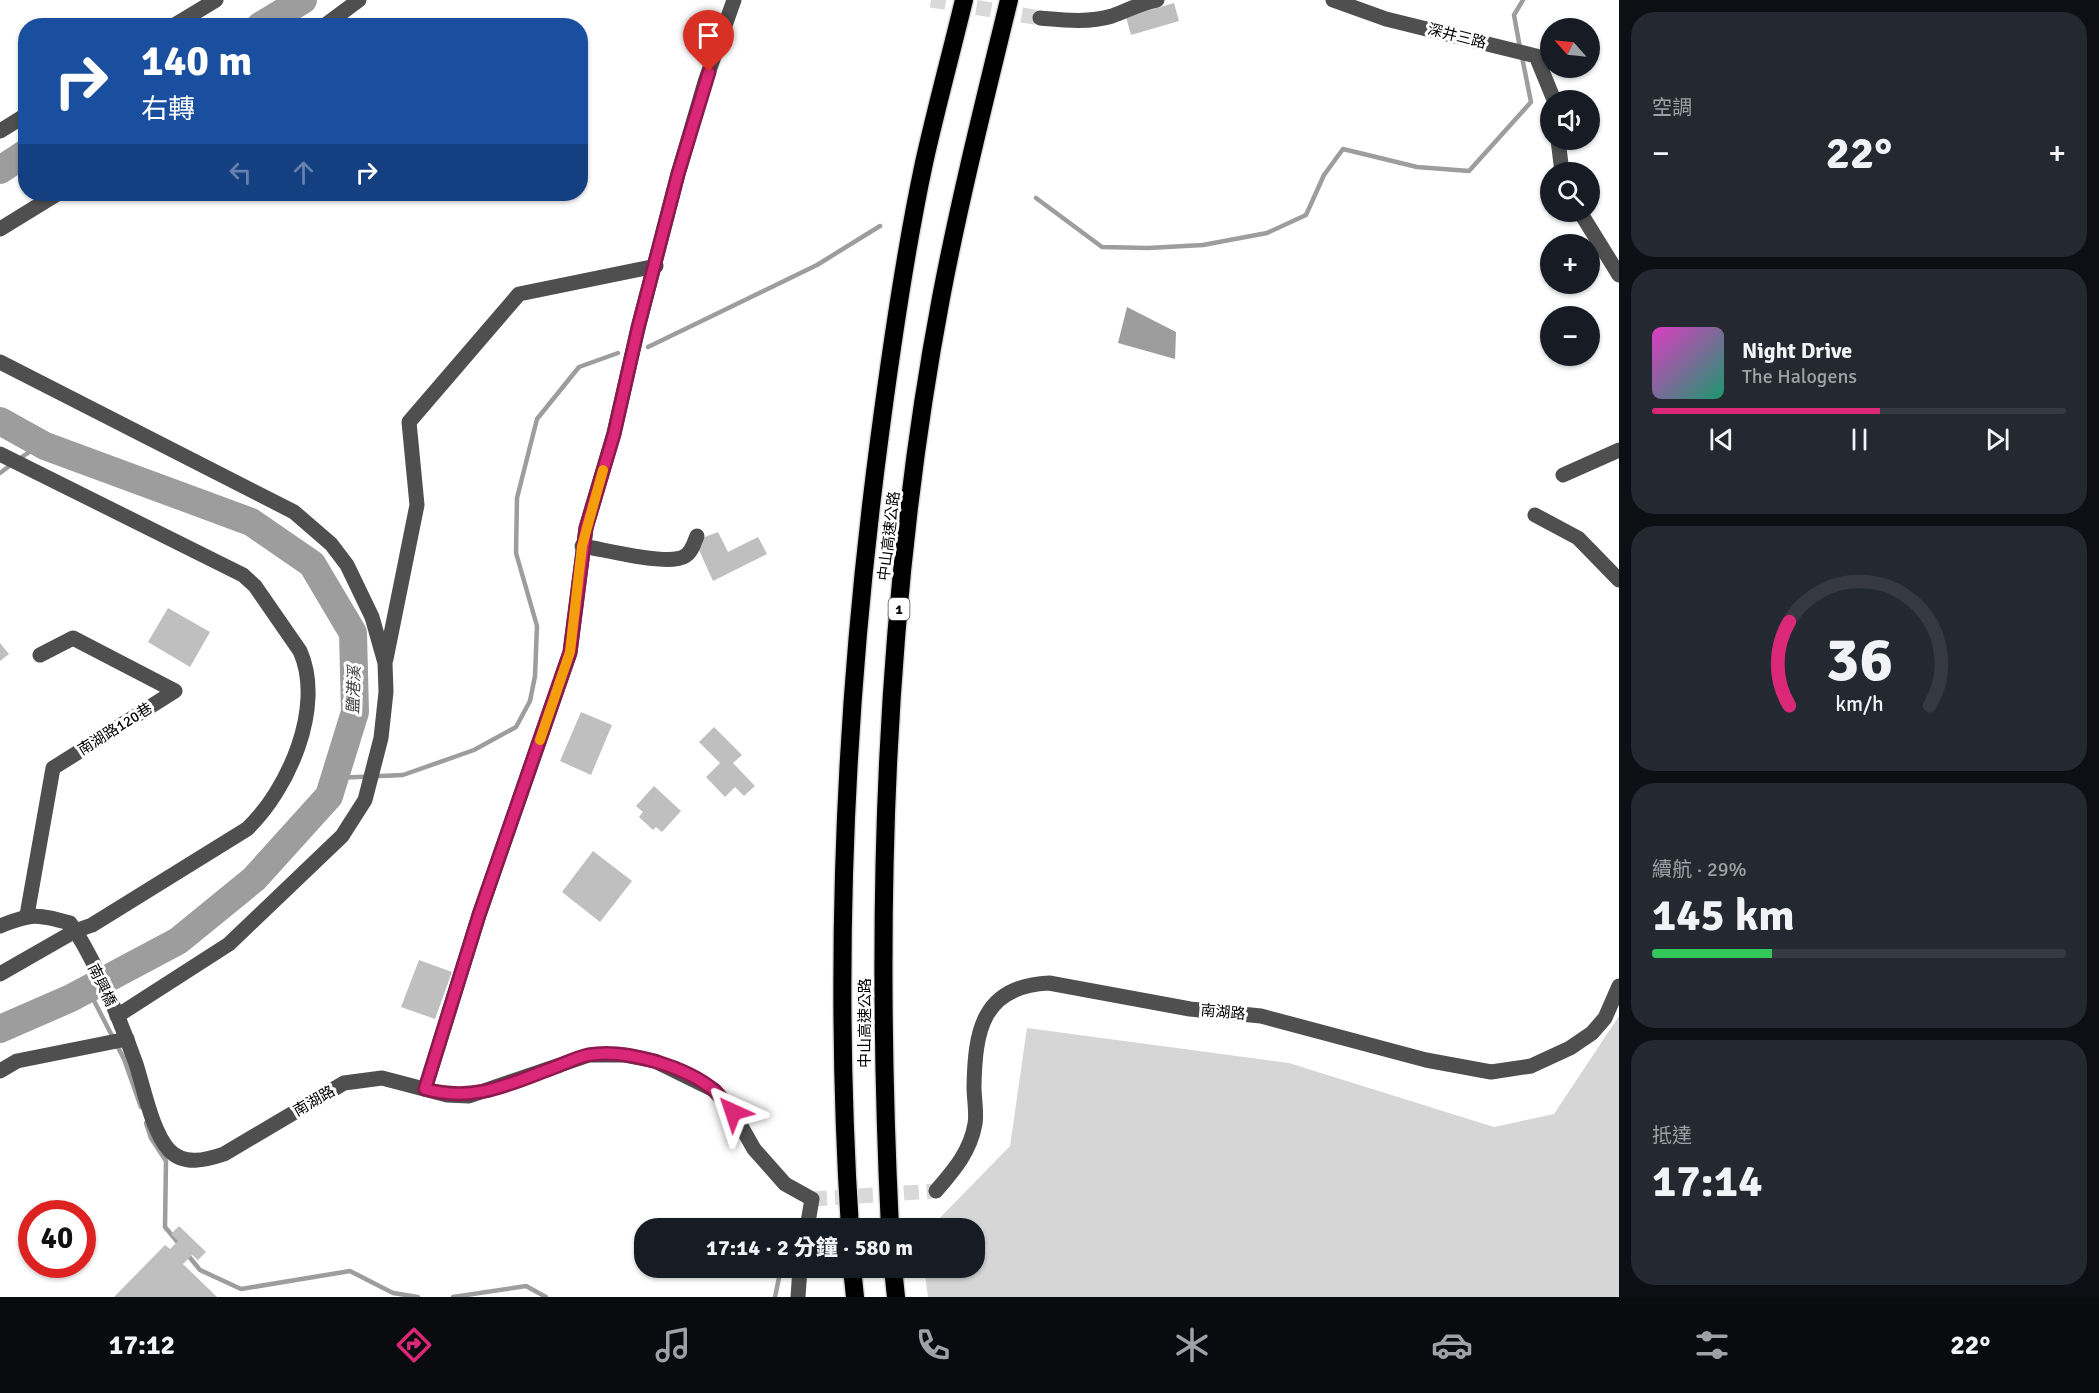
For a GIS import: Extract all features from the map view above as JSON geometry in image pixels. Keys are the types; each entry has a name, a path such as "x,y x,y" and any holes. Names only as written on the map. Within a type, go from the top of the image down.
{"highway":[{"name":"中山高速公路","path":"849,1218 846,1164 843,862 853,684 863,562 902,282 924,163 964,0"},
{"name":"中山高速公路","path":"890,1218 884,1096 883,865 887,758 900,596 922,423 941,300 963,188 1009,0"},
{"path":"853,1278 855,1297"},
{"path":"894,1278 896,1297"}],"street":[{"path":"186,18 216,0"},
{"path":"335,18 359,0"},
{"path":"425,1089 479,915 570,652 582,546 614,434 638,328 687,143 734,0"},
{"path":"1040,18 1069,21 1110,16 1141,3 1157,0"},
{"name":"深井三路","path":"1333,0 1386,19 1536,56 1550,90"},
{"path":"0,131 18,120"},
{"path":"0,229 46,201"},
{"path":"1586,222 1619,274"},
{"path":"117,1016 230,944 342,836 365,800 381,738 386,692 385,663 417,505 410,422 519,294 656,266"},
{"path":"0,362 294,512 311,524 331,544 347,565 372,617 385,663"},
{"path":"1563,476 1619,450"},
{"path":"0,454 243,574 255,586 300,651 305,663 307,681 307,699 298,752 291,769 262,814 247,829 102,920 75,931 0,974"},
{"path":"1535,515 1578,538 1619,580"},
{"path":"582,546 663,560 684,557 691,550 697,536"},
{"name":"南湖路120巷","path":"27,915 53,768 175,691 73,638 40,655"},
{"path":"0,926 27,915 40,915 70,923 75,931"},
{"name":"南興橋","path":"75,931 127,1039"},
{"name":"南湖路","path":"936,1191 964,1158 975,1124 978,1032 986,1013 1003,996 1030,984 1049,983 1190,1009 1261,1016 1471,1070 1512,1071 1531,1066 1570,1048 1592,1034 1605,1018 1619,986"},
{"path":"0,1071 17,1061 127,1039"},
{"name":"南湖路","path":"127,1039 158,1134 170,1151 187,1160 205,1161 224,1154 344,1083 382,1078 447,1095 469,1096 589,1055 624,1055 655,1061 714,1090 733,1112 754,1149 784,1184 812,1199 809,1218"},
{"path":"798,1297 799,1278"}],"shaded area":[{"path":"1127,307 1176,332 1175,359 1118,343"},
{"path":"1619,1016 1619,1297 928,1297 925,1278 985,1278 985,1218 940,1218 1010,1146 1027,1028 1289,1063 1494,1127 1554,1114"}],"building":[{"path":"1174,3 1179,21 1131,35 1126,17"},
{"path":"718,532 728,552 758,537 767,554 713,581 698,548 702,538"},
{"path":"168,608 210,632 190,667 148,642"},
{"path":"0,643 9,654 0,661"},
{"path":"581,712 612,725 591,775 560,761"},
{"path":"714,727 742,755 733,763 755,786 744,796 735,787 725,797 706,777 720,763 699,742"},
{"path":"654,786 681,811 662,832 656,827 653,830 639,817 643,812 636,806"},
{"path":"593,851 632,881 600,922 562,892"},
{"path":"419,960 452,972 435,1019 401,1007"},
{"path":"179,1226 206,1252 198,1260 192,1255 183,1264 217,1297 114,1297 165,1245 170,1249 178,1241 171,1234"}],"waterway":[{"name":"鹽港溪","path":"273,18 303,0"},
{"path":"1520,48 1514,15 1523,0"},
{"path":"1036,198 1102,247 1148,248 1203,245 1267,233 1306,215 1324,175 1343,149 1417,167 1469,171 1531,102 1522,57"},
{"name":"鹽港溪","path":"0,170 18,158"},
{"path":"648,347 817,265 880,226"},
{"path":"335,778 403,775 474,750 516,727 530,701 535,676 537,626 516,553 517,498 537,419 579,367 618,353"},
{"name":"鹽港溪","path":"0,421 45,446 251,522 312,564 353,633 355,712 329,796 254,879 178,941 71,998 0,1029"},
{"path":"19,459 41,444"},
{"path":"0,473 12,464"},
{"path":"88,989 124,1059 141,1107"},
{"path":"146,1123 151,1138 166,1161 165,1227 180,1245"},
{"path":"187,1254 200,1270 241,1289 350,1271 393,1293 418,1297"},
{"path":"775,1297 779,1278"},
{"path":"453,1297 526,1286 546,1297"}],"tunnel":[{"path":"931,0 1040,18"},
{"path":"812,1199 936,1191"}],"slow traffic":[{"path":"540,740 570,652 582,546 603,470"}],"route":[{"path":"709,72 665,222 614,434 586,528 570,652 479,915 425,1089 447,1095 469,1096 589,1055 624,1055 655,1061 689,1076 714,1090 733,1112"}]}
